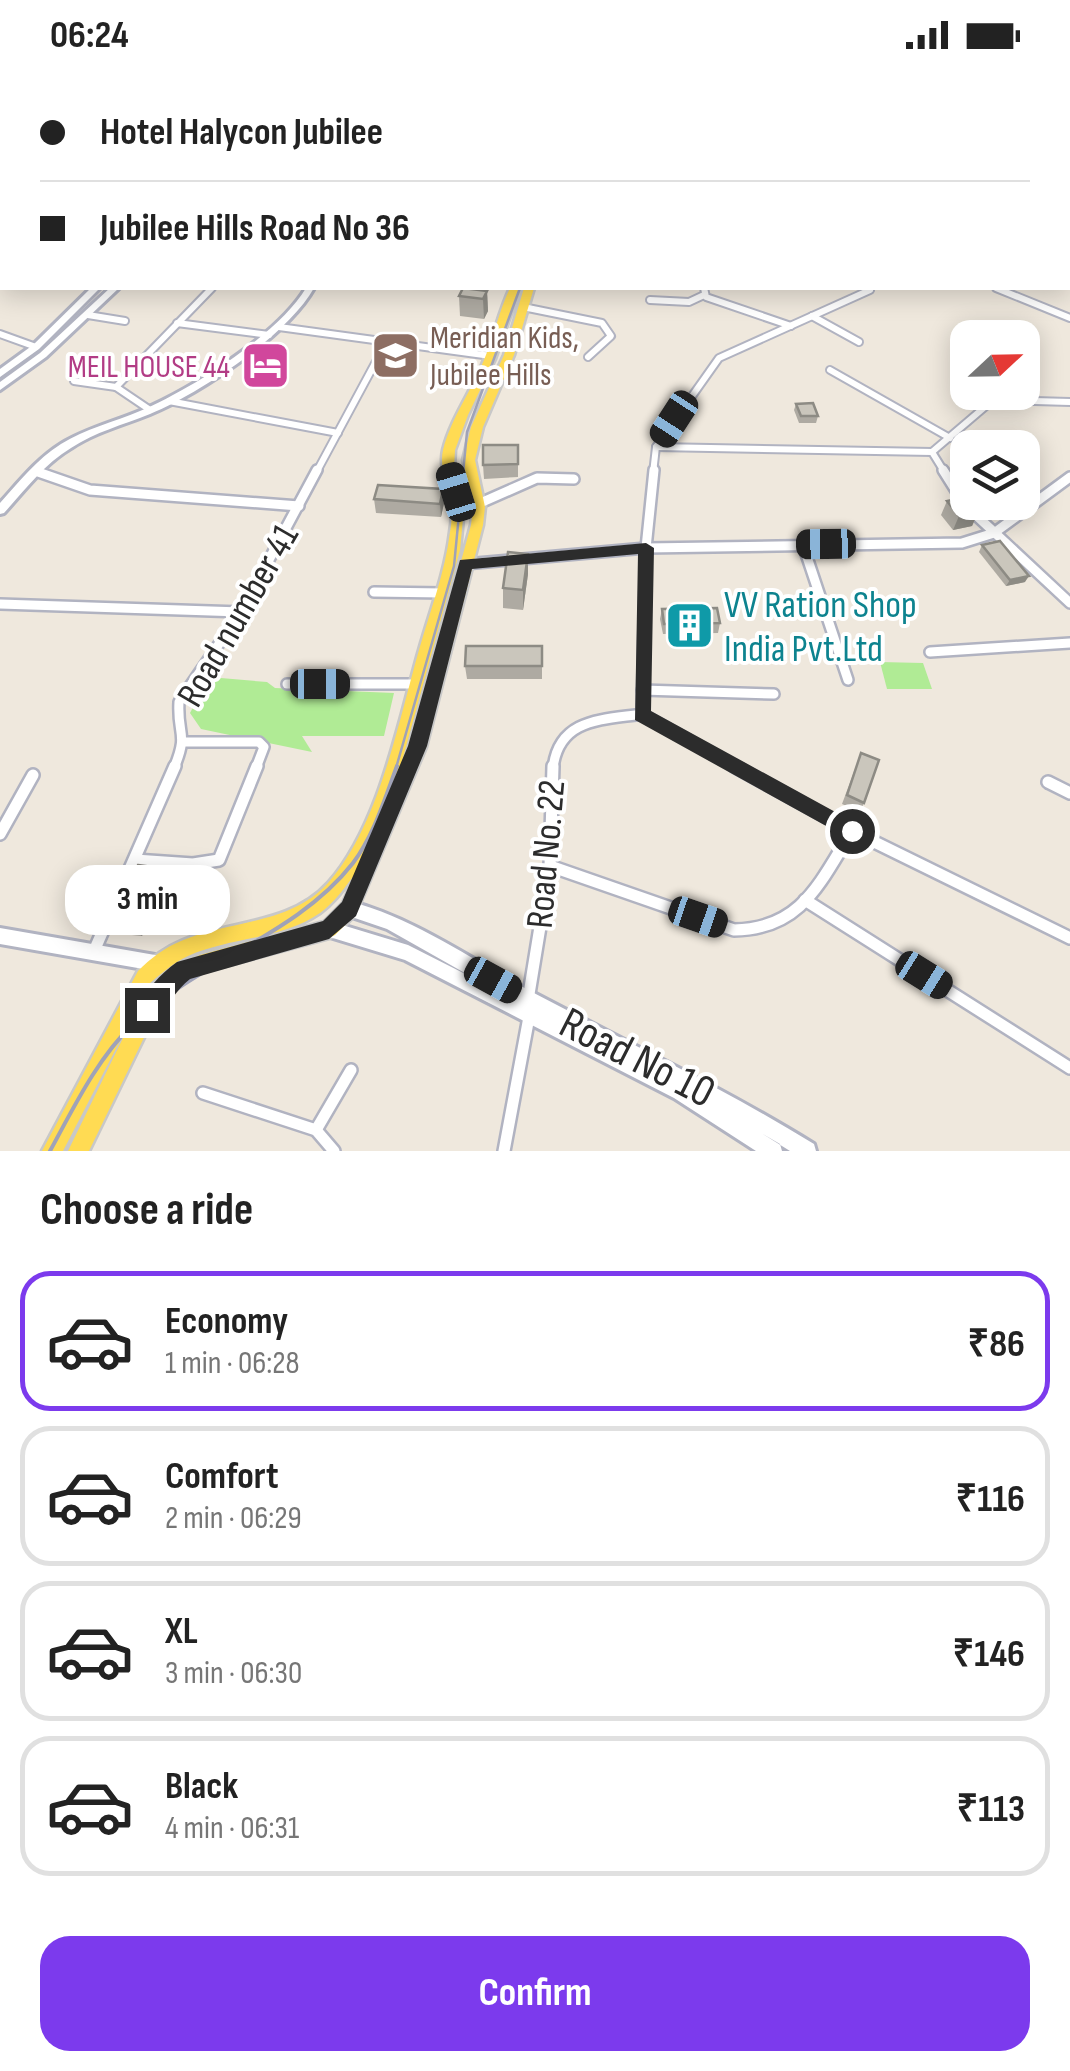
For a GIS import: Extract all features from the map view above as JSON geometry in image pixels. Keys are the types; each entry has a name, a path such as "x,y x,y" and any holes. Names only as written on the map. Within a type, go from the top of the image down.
{"main road":[{"path":"0,380 104,290"},
{"path":"0,380 41,353 104,290"},
{"path":"0,380 88,315 105,290"},
{"path":"0,510 72,442 169,401 279,327 304,303 309,290"},
{"path":"78,1151 147,1010 171,980 200,964 329,929 354,910 418,746 477,525 478,504 469,460 477,426 509,355 515,290"},
{"path":"52,1151 155,963 177,949 258,932 298,915 332,892 361,846 399,747 443,593 458,518 448,469 449,449 491,356 528,290"},
{"path":"426,652 443,654"},
{"name":"Road No 10","path":"354,910 380,919 528,1008 680,1092 774,1151"},
{"path":"370,938 368,927 380,919"},
{"path":"329,929 370,938 408,953 528,1008"},
{"path":"0,936 155,963"},
{"name":"Road No 10","path":"528,1008 676,1072 807,1151"}],"street":[{"path":"116,387 210,290"},
{"path":"866,290 713,362 656,447 646,548 642,714 852,831 1070,938"},
{"path":"1001,290 1070,318"},
{"path":"650,300 688,302 704,291 791,326"},
{"path":"516,311 602,323 610,336 588,357"},
{"path":"88,315 125,320"},
{"path":"812,316 859,342"},
{"path":"178,323 268,335"},
{"path":"279,327 491,356"},
{"path":"0,334 36,347"},
{"name":"Road number 41","path":"94,951 185,742 178,717 180,702 241,612 387,341"},
{"path":"656,447 932,452 950,438 830,370"},
{"path":"74,381 116,387 150,410"},
{"path":"959,430 993,400 1070,402"},
{"path":"169,401 338,433"},
{"path":"932,452 956,494 1070,604"},
{"path":"38,472 90,490 299,506"},
{"path":"466,564 646,548 945,544 994,533 1070,477"},
{"path":"478,504 537,478 574,479"},
{"path":"803,545 848,680"},
{"path":"374,592 443,593"},
{"path":"0,604 241,612"},
{"path":"930,652 1070,643"},
{"path":"287,684 417,684"},
{"path":"642,690 774,694"},
{"name":"Road No. 22","path":"504,1151 550,866 554,762 562,739 579,723 642,714"},
{"path":"135,860 193,864 218,860 264,747 259,742 185,742"},
{"path":"0,834 33,775"},
{"path":"1048,782 1070,793"},
{"path":"550,866 734,930 757,932 794,917 852,831"},
{"path":"805,900 1070,1068"},
{"path":"316,1130 351,1070"},
{"path":"203,1093 316,1130 334,1151"}],"green space":[{"path":"880,662 923,663 932,689 887,689"},
{"path":"209,677 267,682 275,688 394,693 384,736 302,736 312,752 201,729 190,713"}],"building":[{"path":"462,290 487,291 483,299 459,296"},
{"path":"813,403 818,416 801,416 796,404"},
{"path":"483,445 518,445 518,464 483,465"},
{"path":"378,485 443,489 440,504 374,499"},
{"path":"1000,541 1029,576 1010,580 982,545"},
{"path":"508,552 528,554 523,590 503,588"},
{"path":"717,608 720,623 664,624 662,609"},
{"path":"466,646 542,646 542,666 465,666"},
{"path":"861,753 879,760 864,803 847,795"},
{"path":"138,865 175,870 158,912 140,910 133,926 113,923"}],"railway":[{"path":"396,768 454,566 467,432 519,290"},
{"path":"50,1151 97,1068 133,1024 187,982 304,910 353,863 373,828 397,766"}],"place":[{"name":"Meridian Kids, Jubilee Hills","path":"395,355"},
{"name":"MEIL HOUSE 44","path":"265,366"},
{"name":"VV Ration Shop India Pvt.Ltd","path":"689,626"}],"route":[{"path":"147,1010 184,970 329,929 349,909 418,746 466,564 646,548 642,714 852,831"}]}
